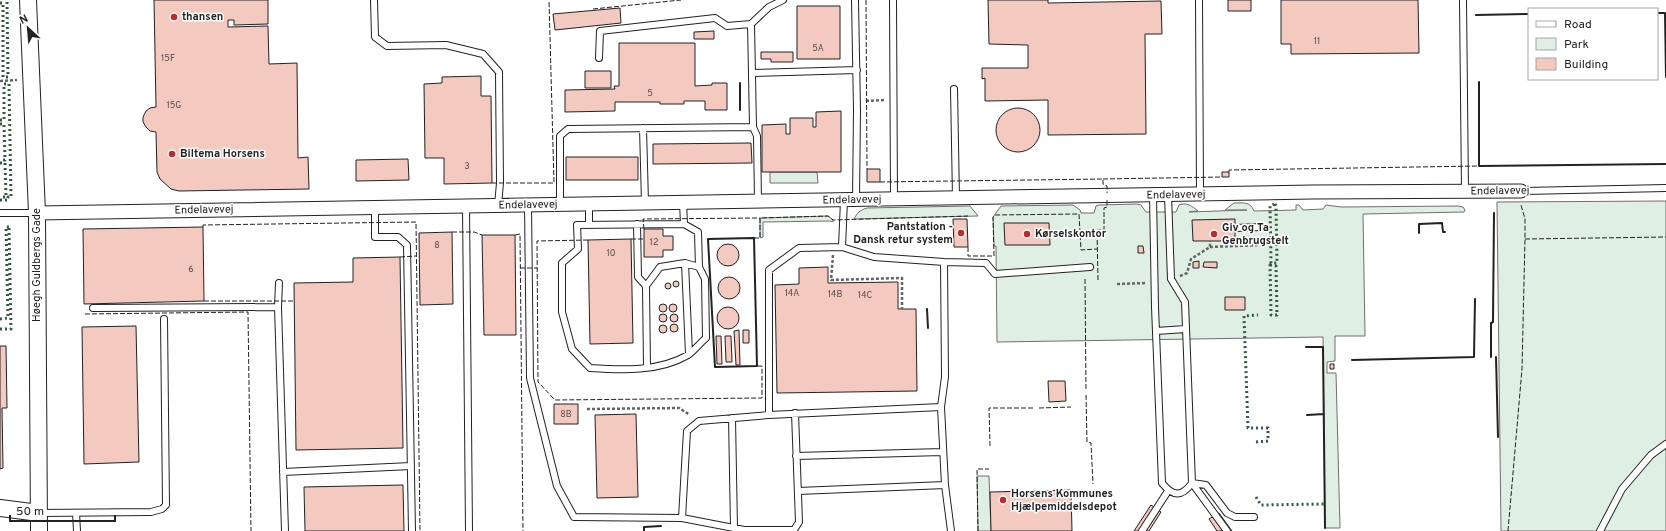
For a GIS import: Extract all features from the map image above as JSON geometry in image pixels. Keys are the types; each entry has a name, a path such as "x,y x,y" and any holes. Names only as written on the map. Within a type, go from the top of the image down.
{"street":[{"name":"Høegh Guldbergs Gade","path":"28,0 37,213 39,531"},
{"name":"Endelavevej","path":"37,213 1200,194 1521,191"},
{"path":"0,508 39,514"}],"lane":[{"path":"374,0 375,37 387,46 446,45 483,54 499,72 500,183 498,205"},
{"path":"599,58 600,31 715,18 727,26 751,24 769,7 784,0"},
{"path":"842,247 850,200 857,110 855,0"},
{"path":"893,0 894,199"},
{"path":"1199,0 1200,194"},
{"path":"1463,0 1465,191"},
{"path":"751,24 753,127 757,136 758,201"},
{"path":"752,73 857,70"},
{"path":"954,89 956,198"},
{"path":"560,204 560,136 568,129 753,127"},
{"path":"643,128 645,203"},
{"name":"Endelavevej","path":"1521,191 1666,188"},
{"path":"1153,195 1156,331 1162,483 1168,491 1177,494 1187,491 1192,483"},
{"path":"1168,195 1171,279 1184,302 1192,483 1227,531"},
{"path":"683,202 684,224"},
{"path":"528,205 530,378 557,486 574,517 682,518 744,530 794,530 799,522 795,413"},
{"path":"589,205 589,225"},
{"path":"466,206 469,531"},
{"path":"375,207 375,237 398,237 407,245 412,531"},
{"path":"0,214 37,213"},
{"path":"637,224 638,276 646,286"},
{"path":"684,224 698,232 699,267 705,279 706,338 689,354 671,363 626,370 590,368 572,349 562,312 562,263 578,249 577,225 684,224"},
{"path":"1235,228 1261,227"},
{"path":"769,415 769,270 799,248 842,247 874,257 944,262 986,263 995,274 1090,267"},
{"path":"944,262 946,377 941,407 942,452 951,531"},
{"path":"647,367 646,286 660,267 685,263 699,267"},
{"path":"685,263 689,354"},
{"path":"278,283 285,531"},
{"path":"93,308 278,306"},
{"path":"39,514 151,512 162,509 166,505 164,319"},
{"path":"1156,331 1186,329"},
{"path":"682,518 687,431 699,421 795,413 941,407"},
{"path":"732,418 734,528"},
{"path":"1600,531 1622,489 1651,455 1666,444"},
{"path":"796,456 942,452"},
{"path":"283,472 412,466"},
{"path":"1192,483 1206,486 1227,513 1236,517 1254,517"},
{"path":"798,491 945,485"},
{"path":"1142,531 1168,491"},
{"path":"76,513 77,531"}],"path":[{"path":"857,102 894,100"},
{"path":"1210,247 1261,246"},
{"path":"834,247 829,281 902,278 902,309"},
{"path":"587,409 679,408 699,421"}],"green space":[{"path":"770,172 817,172 818,183 770,183"},
{"path":"1666,201 1666,531 1501,531 1497,202"},
{"path":"1234,203 1248,204 1254,211 1296,210 1296,205 1299,205 1303,210 1323,209 1326,205 1341,207 1458,206 1463,207 1465,210 1464,212 1363,214 1365,336 1335,336 1335,361 1327,362 1327,373 1336,373 1340,528 1325,528 1323,337 997,342 996,246 994,246 993,217 1001,206 1073,205 1080,210 1081,213 1094,213 1096,206 1099,205 1137,204 1141,205 1146,212 1176,212 1179,205 1184,204 1191,206 1198,211 1189,212 1247,210 1225,210"},
{"path":"970,206 978,216 854,219 859,212 867,208"},
{"path":"828,216 833,220 833,222 763,222 763,237 760,238 760,218"},
{"path":"977,476 989,476 991,531 978,531"}],"building":[{"path":"154,0 268,0 268,24 234,25 234,20 228,20 228,27 268,26 269,64 297,63 298,158 308,157 309,189 179,191 171,189 160,179 157,172 156,132 150,131 143,122 143,117 146,111 150,108 156,107"},
{"path":"988,0 1048,0 1048,3 1161,1 1162,34 1145,34 1146,134 1048,135 1048,100 985,101 985,78 982,79 982,68 1028,68 1028,45 989,44"},
{"path":"1228,0 1251,0 1251,11 1228,11"},
{"path":"1281,0 1418,0 1419,53 1291,54 1291,44 1281,44"},
{"path":"797,6 840,6 840,59 797,59"},
{"path":"620,8 621,23 555,30 553,14"},
{"path":"714,31 714,39 694,39 694,32"},
{"path":"619,43 695,43 695,86 712,85 712,83 727,83 727,110 705,110 705,101 684,101 684,104 660,104 660,102 615,102 615,111 565,112 565,90 615,89 614,86 619,86"},
{"path":"761,52 793,52 793,62 771,62 771,59 761,59"},
{"path":"585,71 611,71 611,88 585,88"},
{"path":"481,76 481,96 491,96 492,183 444,184 444,158 425,158 424,84 442,83 442,77"},
{"path":"1014,108 1022,108 1034,114 1040,126 1040,134 1034,146 1022,152 1014,152 1002,146 996,134 996,126 1002,114"},
{"path":"841,111 841,172 762,172 762,125 786,124 786,134 790,134 790,118 813,118 813,127 816,127 816,112"},
{"path":"751,143 752,163 653,164 653,144"},
{"path":"566,157 638,157 638,180 566,180"},
{"path":"408,159 409,180 356,181 356,160"},
{"path":"867,169 880,169 880,182 867,182"},
{"path":"1222,172 1229,172 1229,177 1222,177"},
{"name":"Pantstation - Dansk retur system","path":"953,219 967,219 968,247 954,247"},
{"name":"Giv og Ta Genbrugstelt","path":"1235,219 1235,241 1193,241 1192,220"},
{"name":"Kørselskontor","path":"1004,223 1049,223 1050,245 1005,245"},
{"path":"203,227 204,301 84,304 83,229"},
{"path":"644,229 663,229 663,236 673,236 673,250 663,250 663,257 644,257"},
{"path":"452,232 453,304 420,305 419,233"},
{"path":"482,235 515,235 516,335 484,335"},
{"path":"631,239 633,343 590,344 588,240"},
{"path":"728,244 736,247 739,255 736,263 728,266 720,263 717,255 720,247"},
{"path":"1138,246 1143,246 1144,253 1138,253"},
{"path":"400,257 403,448 296,450 294,283 353,282 353,258"},
{"path":"1199,261 1199,268 1193,268 1193,262"},
{"path":"1204,262 1217,262 1217,268 1203,267"},
{"path":"828,267 828,283 898,282 898,309 916,309 917,391 777,393 775,285 799,284 799,268"},
{"path":"729,277 733,278 739,284 739,292 733,298 729,299 725,298 719,292 718,288 719,284 725,278"},
{"path":"676,281 679,284 676,287 673,284"},
{"path":"668,283 671,286 668,289 665,286"},
{"path":"1225,297 1245,297 1245,310 1225,310"},
{"path":"661,304 665,304 667,308 665,312 661,312 659,310 659,306"},
{"path":"671,304 675,304 677,308 675,312 671,312 669,310 669,306"},
{"path":"728,307 736,310 739,318 736,326 728,329 720,326 717,318 720,310"},
{"path":"661,314 665,314 667,318 665,322 661,322 659,320 659,316"},
{"path":"672,314 676,314 678,318 676,322 672,322 670,320 670,316"},
{"path":"672,324 676,324 678,328 676,332 672,332 670,330 670,326"},
{"path":"661,325 665,325 667,329 665,333 661,333 659,331 659,327"},
{"path":"136,326 139,462 84,464 82,327"},
{"path":"739,330 740,365 736,365 734,331"},
{"path":"743,330 749,330 749,343 743,343"},
{"path":"716,336 721,336 722,364 717,364"},
{"path":"725,336 731,336 732,362 726,362"},
{"path":"0,346 6,346 7,408 2,408 3,468 0,469"},
{"path":"1330,364 1334,364 1334,369 1330,369"},
{"path":"1048,381 1065,381 1066,401 1049,402"},
{"path":"554,404 578,404 578,424 554,424"},
{"path":"636,414 638,497 597,498 595,415"},
{"path":"403,485 404,531 305,531 304,487"},
{"path":"1071,490 1072,531 991,531 990,492"},
{"path":"1151,505 1161,512 1149,531 1134,531"},
{"path":"1219,513 1232,531 1217,531 1209,519"}],"hedge":[{"path":"0,3 3,3 3,77 8,77 7,0"},
{"path":"0,120 4,120 4,84 9,84 11,197 8,197 8,200 0,200"},
{"path":"0,124 4,124 5,160 0,160"},
{"path":"0,163 5,163 6,197 0,197"},
{"path":"1275,204 1277,263 1271,263 1270,206 1275,204"},
{"path":"0,319 8,318 6,227 9,227"},
{"path":"0,329 11,329 9,227"},
{"path":"1270,265 1276,266 1277,315 1271,315 1270,265"},
{"path":"1256,442 1268,441 1268,428 1248,428 1244,316 1258,315"},
{"path":"1256,497 1261,505 1325,504"}],"fence":[{"path":"492,183 554,183 549,0"},
{"path":"593,9 681,0"},
{"path":"866,0 867,169"},
{"path":"1229,172 1229,170 1479,166"},
{"path":"1103,179 1222,177"},
{"path":"880,182 1103,179 1103,184 1107,186 1107,193"},
{"path":"1098,280 1097,230 1104,230 1104,208 1107,207 1107,199"},
{"path":"1508,531 1522,369 1525,219 1521,205"},
{"path":"968,247 968,256 994,256 993,217 995,215 1079,214 1081,250 1097,249"},
{"path":"754,238 760,238 760,218 828,216 833,220 968,216"},
{"path":"644,229 643,219 760,218"},
{"path":"203,227 203,225 416,222 420,531"},
{"path":"452,232 474,232 482,235"},
{"path":"515,235 520,234 523,531"},
{"path":"1525,239 1666,237"},
{"path":"631,239 644,239"},
{"path":"588,240 537,241 538,382 555,400 762,398 762,366 757,366"},
{"path":"400,257 416,256"},
{"path":"520,268 537,268"},
{"path":"1085,279 1086,390"},
{"path":"204,301 294,301"},
{"path":"85,314 248,312 251,531"},
{"path":"1086,395 1087,442 1091,443 1093,484"},
{"path":"1039,408 1071,407"},
{"path":"990,446 989,408 1033,408"},
{"path":"978,531 977,469 989,469"}],"wall":[{"path":"1658,13 1665,13 1666,77"},
{"path":"1476,15 1528,14"},
{"path":"1479,82 1479,166 1666,164"},
{"path":"740,83 740,110"},
{"path":"1491,357 1491,323 1493,322 1494,213"},
{"path":"1419,233 1419,224 1442,223 1443,232 1445,232"},
{"path":"754,238 757,366 715,367 708,239 754,238"},
{"path":"1352,360 1474,357 1475,299"},
{"path":"927,309 928,328"},
{"path":"1306,347 1323,347 1325,528"},
{"path":"1496,357 1498,437"},
{"path":"1307,415 1324,414"},
{"path":"644,531 644,527 661,526"}],"place":[{"name":"thansen","path":"174,17"},
{"name":"Biltema Horsens","path":"172,154"},
{"name":"Pantstation - Dansk retur system","path":"961,233"},
{"name":"Kørselskontor","path":"1027,234"},
{"name":"Giv og Ta Genbrugstelt","path":"1214,234"},
{"name":"Horsens Kommunes Hjælpemiddelsdepot","path":"1003,500"}]}
